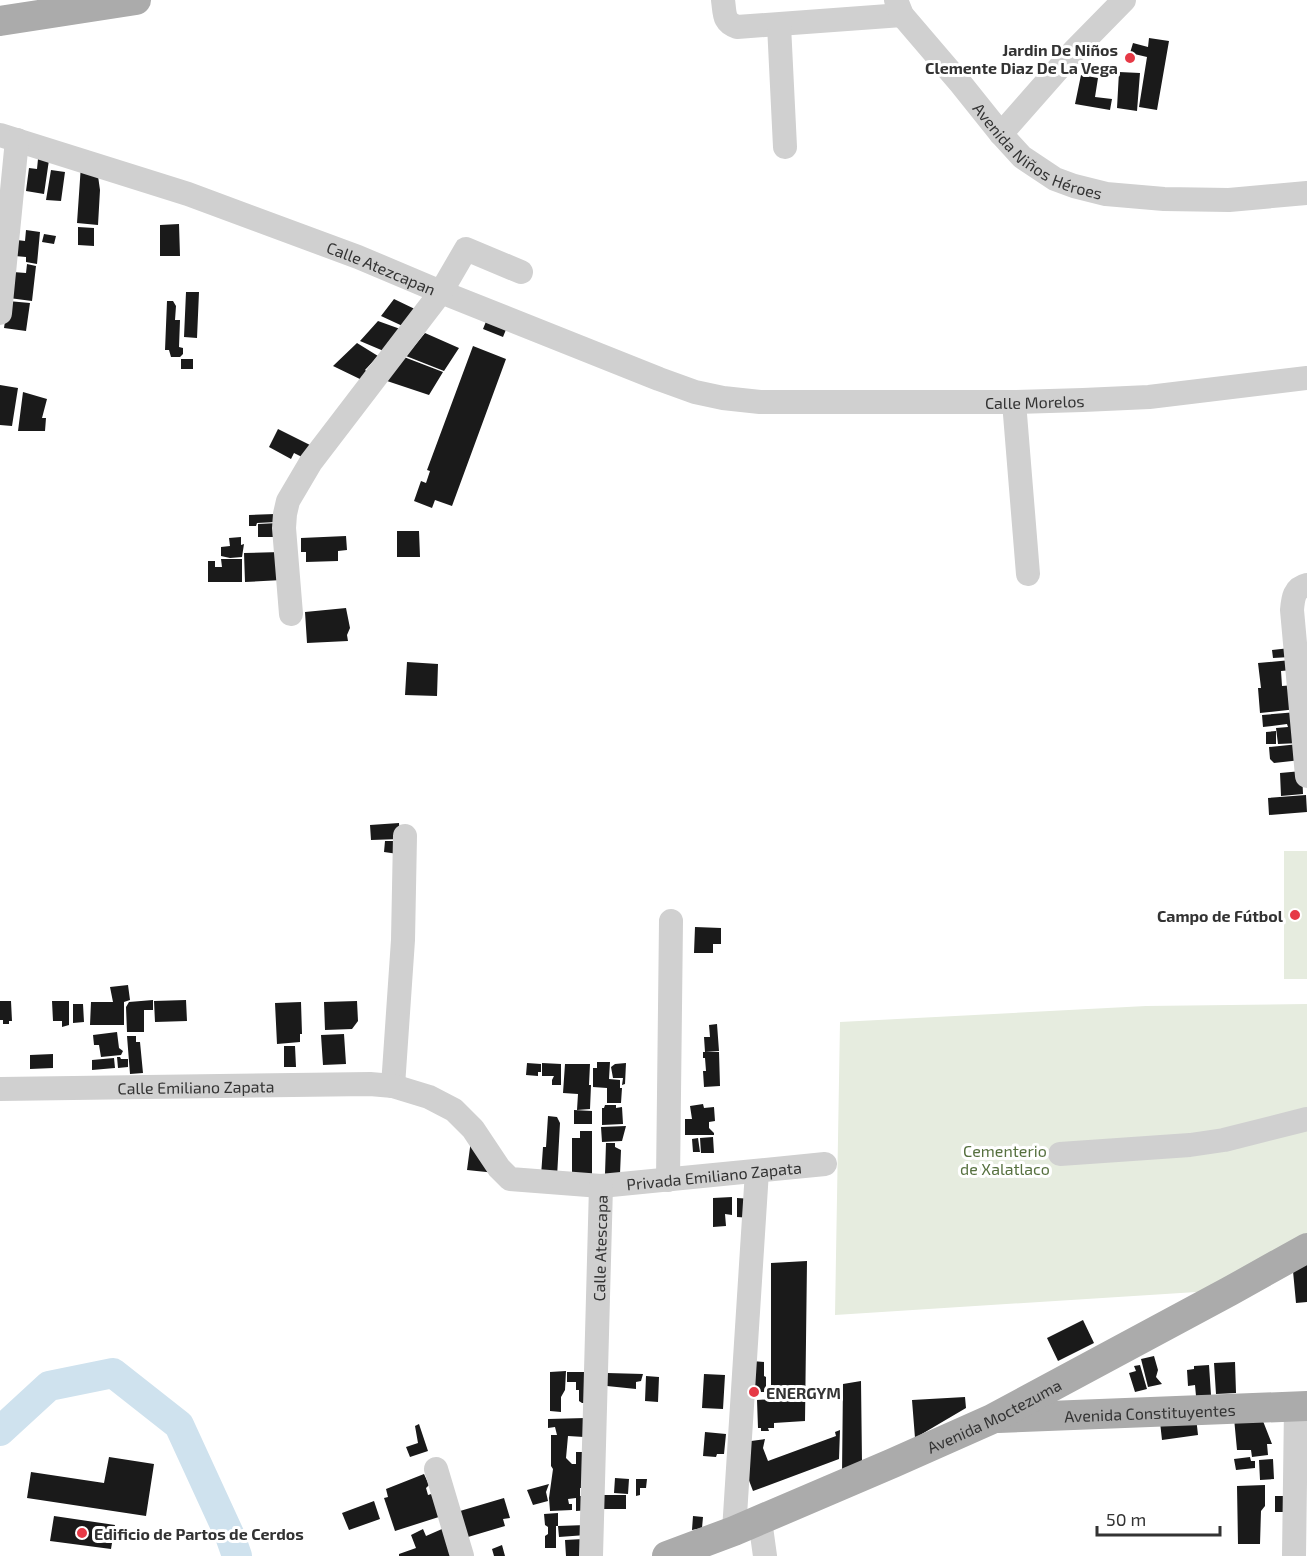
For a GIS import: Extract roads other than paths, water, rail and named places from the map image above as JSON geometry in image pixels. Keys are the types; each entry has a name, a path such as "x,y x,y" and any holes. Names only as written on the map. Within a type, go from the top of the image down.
{"main road":[{"path":"0,21 136,0"},
{"name":"Avenida Moctezuma","path":"667,1556 747,1526 992,1419 1307,1248"},
{"name":"Avenida Constituyentes","path":"992,1419 1301,1406"}],"street":[{"name":"Avenida Niños Héroes","path":"723,0 725,18 729,24 737,27 779,25 899,8 1022,157 1055,179 1074,186 1106,194 1164,199 1230,200 1307,193"},
{"path":"1001,134 1074,51 1124,0"},
{"path":"779,25 785,147"},
{"path":"0,313 8,138"},
{"name":"Calle Atezcapan","path":"8,138 188,194 358,257 694,392 760,402"},
{"path":"291,614 284,528 285,514 288,501 311,462 441,292 466,249 521,272"},
{"name":"Calle Morelos","path":"760,402 1014,402 1149,396 1307,378"},
{"path":"1014,402 1028,574"},
{"path":"1307,585 1296,591 1292,600 1292,610 1307,776"},
{"path":"393,1086 403,940 405,836"},
{"path":"668,1180 671,921"},
{"name":"Calle Emiliano Zapata","path":"0,1089 370,1084 393,1086"},
{"name":"Calle Atescapa","path":"393,1086 429,1097 454,1110 473,1129 499,1168 510,1179 601,1186 591,1556"},
{"path":"1060,1154 1190,1145 1224,1140 1307,1119"},
{"name":"Privada Emiliano Zapata","path":"601,1186 825,1164"},
{"path":"757,1171 747,1526 765,1556"},
{"path":"1294,1556 1301,1406"},
{"path":"436,1469 462,1556"}],"waterway":[{"path":"0,1431 49,1386 113,1373 179,1425 237,1556"}],"place":[{"name":"Jardin De Niños Clemente Diaz De La Vega","path":"1130,58"},
{"name":"Campo de Fútbol","path":"1295,915"},
{"name":"ENERGYM","path":"754,1392"},
{"name":"Edificio de Partos de Cerdos","path":"82,1533"}],"park label":[{"name":"Cementerio de Xalatlaco","path":"1005,1159"}]}
